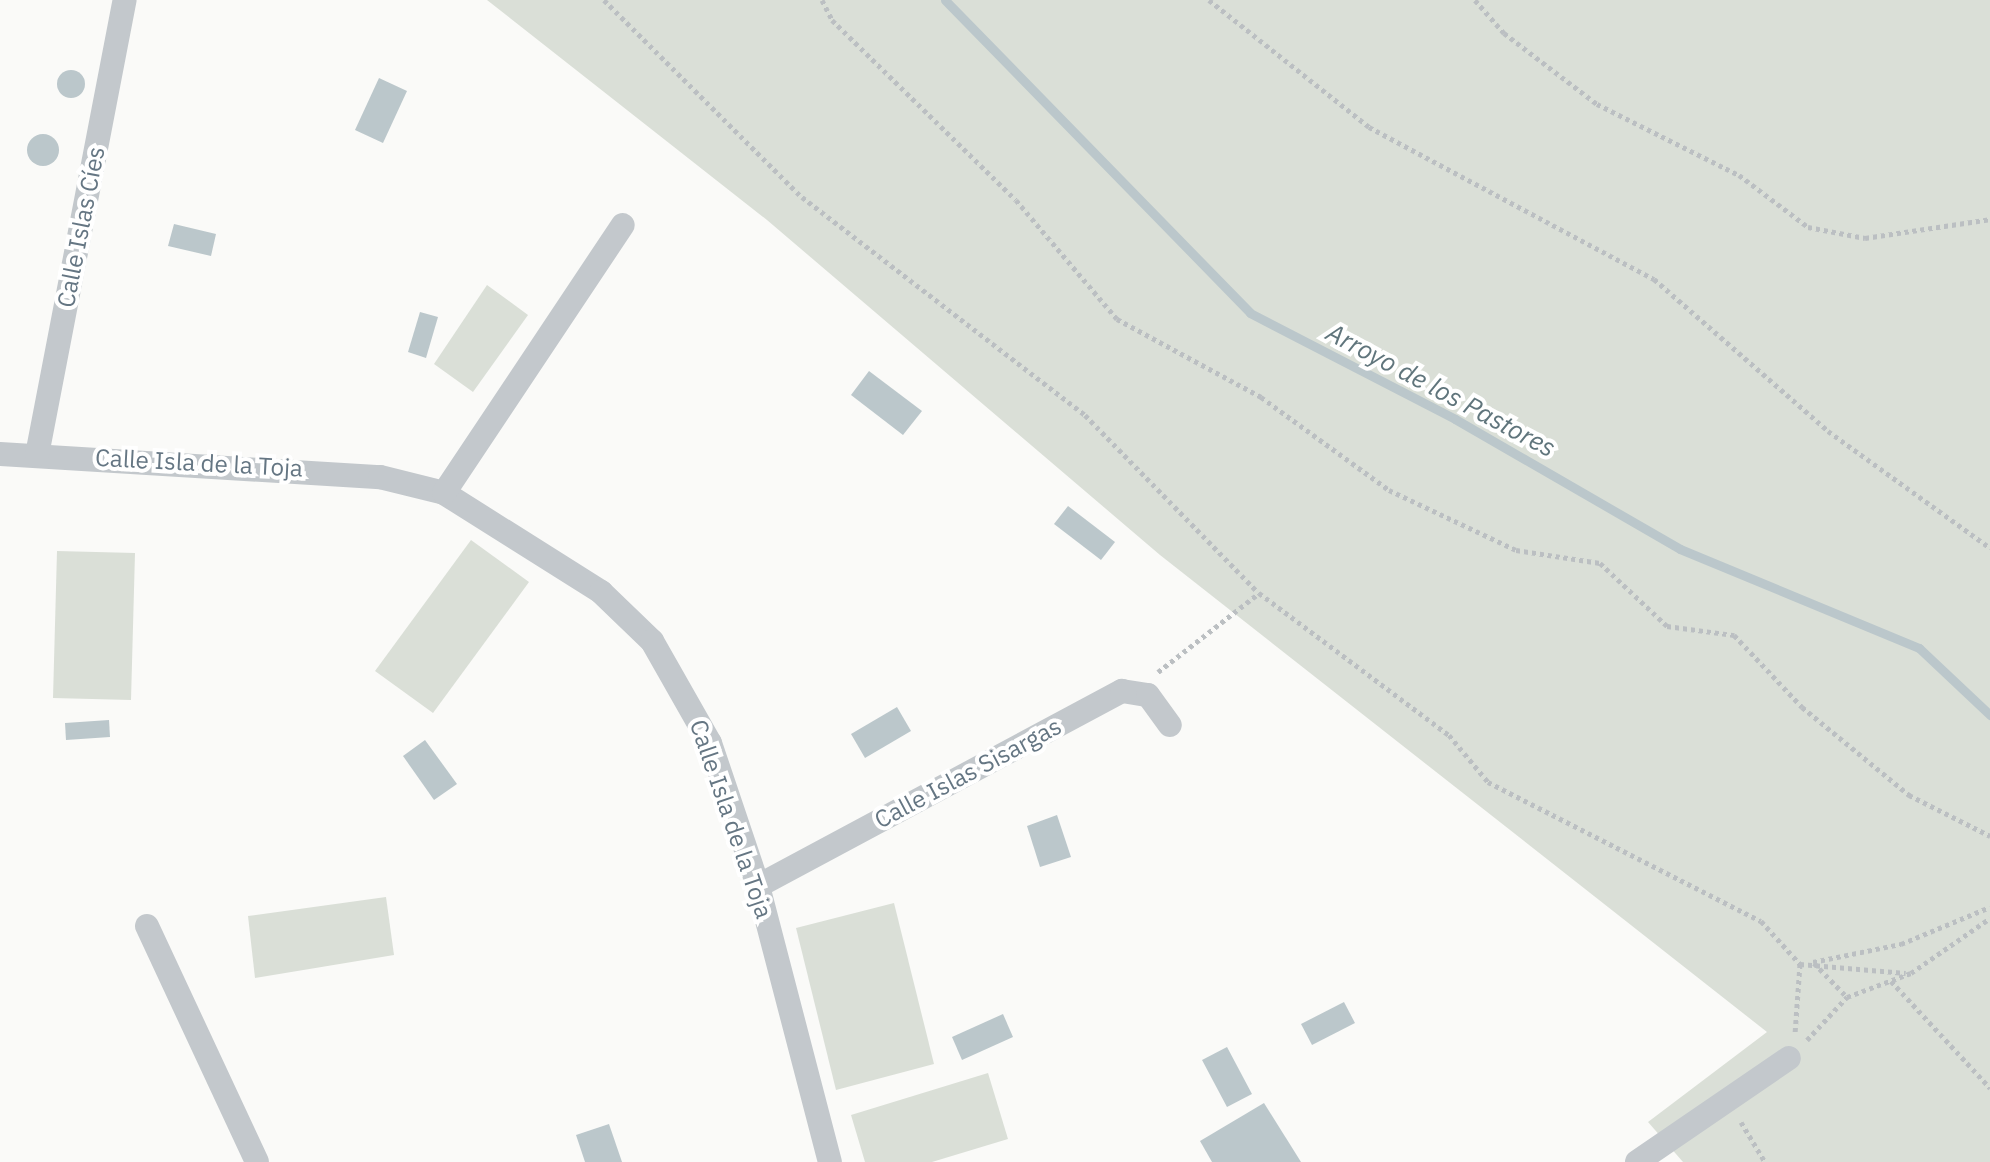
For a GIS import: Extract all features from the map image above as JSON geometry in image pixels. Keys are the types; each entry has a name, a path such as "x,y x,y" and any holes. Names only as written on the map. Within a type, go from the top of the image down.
{"street":[{"name":"Calle Islas Cíes","path":"37,455 125,0"},
{"path":"444,493 623,225"},
{"name":"Calle Isla de la Toja","path":"0,454 300,469 444,493 538,546 652,641 710,743 758,886 830,1162"},
{"path":"1136,690 1170,725"},
{"name":"Calle Islas Sisargas","path":"758,886 1136,690"},
{"path":"147,926 257,1162"},
{"path":"1637,1162 1789,1058"}],"path":[{"path":"604,0 802,197 1085,415 1259,593 1449,735 1488,782 1761,921 1800,964 1789,1058"},
{"path":"822,0 832,20 1016,200 1117,319 1261,397 1389,490 1516,550 1600,563 1667,626 1734,635 1802,707 1909,795 1990,836"},
{"path":"1209,0 1369,127 1654,279 1828,431 1990,548"},
{"path":"1475,0 1504,33 1597,104 1739,175 1808,227 1865,238 1990,219"},
{"path":"1136,690 1259,593"},
{"path":"1800,964 1901,944 1990,907"},
{"path":"1789,1058 1847,997 1911,973 1990,918"},
{"path":"1813,962 1911,973"},
{"path":"1813,962 1847,997"},
{"path":"1891,981 1990,1088"},
{"path":"1721,1104 1736,1114 1765,1162"}],"shaded area":[{"path":"487,0 1990,0 1990,1162 1683,1162 1648,1122 1767,1032 1160,555 767,220"},
{"path":"71,70 81,74 85,84 81,94 71,98 61,94 57,84 61,74"},
{"path":"379,78 407,91 383,143 355,130"},
{"path":"43,134 55,138 59,150 55,162 43,166 31,162 27,150 31,138"},
{"path":"174,224 216,234 211,256 168,246"},
{"path":"487,285 528,315 473,392 434,364"},
{"path":"420,312 438,317 426,358 408,352"},
{"path":"869,371 922,411 903,435 851,395"},
{"path":"1068,506 1115,542 1101,560 1054,524"},
{"path":"471,540 529,582 433,713 375,671"},
{"path":"57,551 135,553 131,700 53,698"},
{"path":"897,707 911,731 865,758 851,734"},
{"path":"109,720 110,737 66,740 65,723"},
{"path":"425,740 457,784 434,800 403,756"},
{"path":"1057,815 1071,857 1040,867 1027,826"},
{"path":"386,897 394,955 255,978 248,916"},
{"path":"894,903 934,1064 836,1090 796,928"},
{"path":"1344,1002 1355,1023 1312,1045 1301,1024"},
{"path":"1003,1014 1013,1037 962,1060 952,1037"},
{"path":"1227,1047 1252,1094 1227,1107 1202,1060"},
{"path":"988,1073 1008,1139 932,1162 865,1162 851,1115"},
{"path":"1264,1103 1301,1162 1212,1162 1200,1141"},
{"path":"609,1124 622,1162 585,1162 576,1135"}],"waterway":[{"name":"Arroyo de los Pastores","path":"945,0 1250,313 1455,419 1680,549 1919,648 1990,715"}]}
